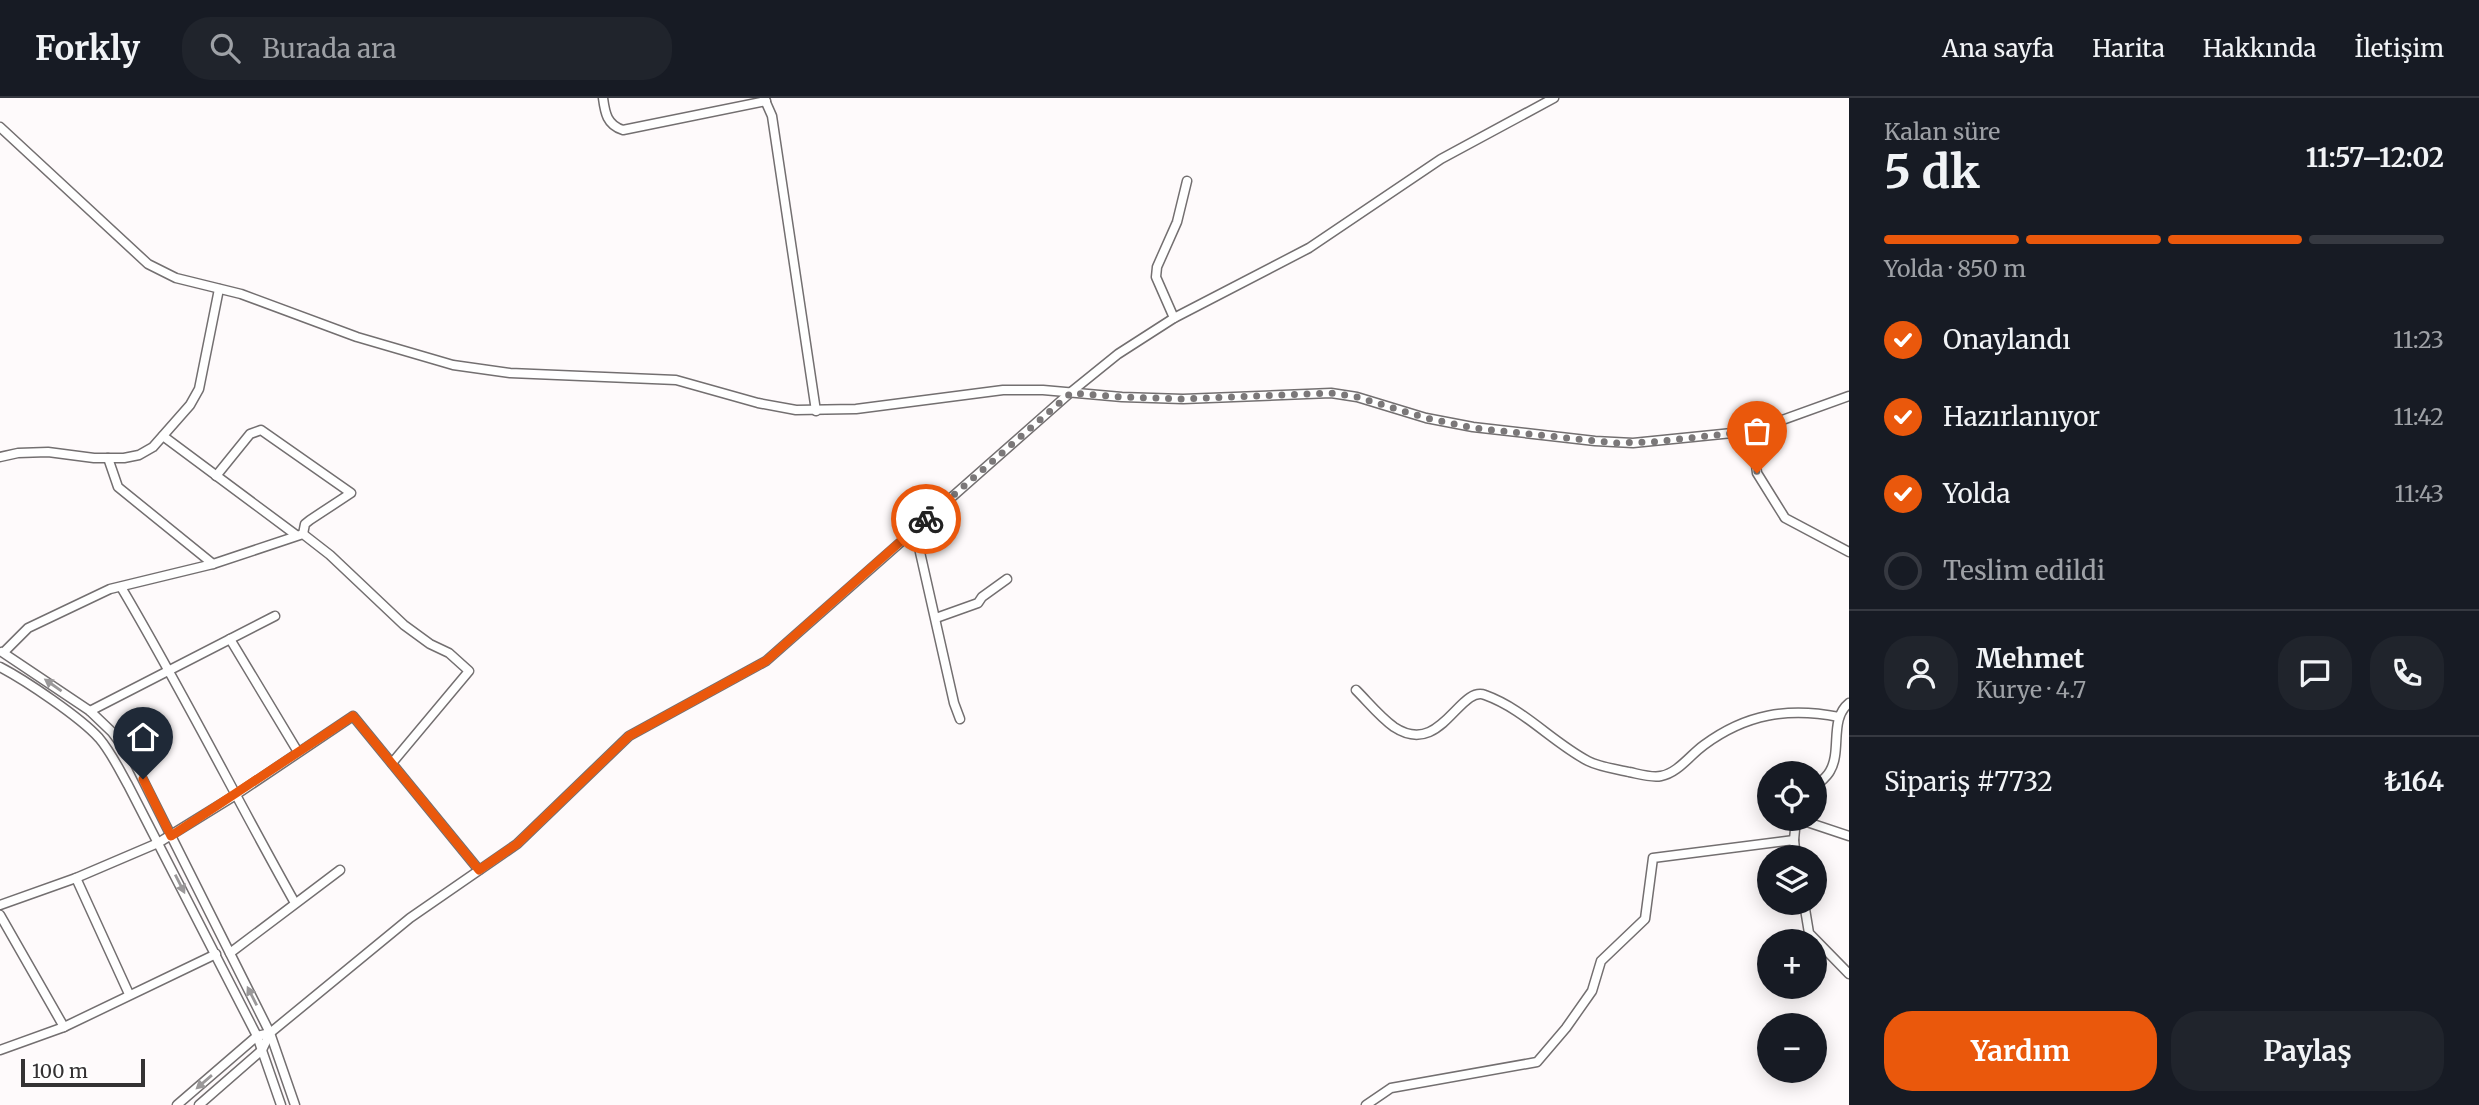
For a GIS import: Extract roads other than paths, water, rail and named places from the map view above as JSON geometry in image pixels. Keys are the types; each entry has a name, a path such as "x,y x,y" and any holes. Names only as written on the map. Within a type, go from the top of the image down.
{"street":[{"path":"603,98 607,118 623,130 765,100 772,116 816,411"},
{"path":"199,1105 262,1050 270,1033 410,918 517,844 629,736 766,661 1071,393 1118,355 1174,318 1310,248 1441,159 1548,99"},
{"path":"0,127 148,264 176,278 263,301 395,349 453,365 510,373 676,380 758,403 816,411 856,409 1003,390 1183,399 1331,393 1357,397 1426,418 1473,428 1615,443 1653,442 1752,431 1849,396"},
{"path":"1174,318 1156,277 1157,267 1177,222 1187,181"},
{"path":"0,457 18,453 48,452 124,458 139,455 153,447 190,405 199,389 219,289"},
{"path":"216,475 250,434 261,430 351,493 305,524 299,535 213,564 110,589 28,628 2,652 90,711 133,760 270,1033 295,1105"},
{"path":"1752,431 1757,473 1785,518 1849,552"},
{"path":"163,436 330,555 404,625 430,644 449,653 469,671 392,764"},
{"path":"108,458 118,487 213,564"},
{"path":"915,530 954,703 960,719"},
{"path":"936,618 978,603 1007,579"},
{"path":"121,587 170,670 234,796 295,903"},
{"path":"90,711 275,616"},
{"path":"230,639 298,752"},
{"path":"0,667 97,736 128,785 159,843 257,1036 281,1105"},
{"path":"1356,690 1395,728 1421,734 1440,726 1472,696 1484,694 1526,718 1588,761 1655,777 1672,772 1732,726 1749,719 1774,713 1825,714 1839,717"},
{"path":"1827,774 1833,764 1839,717 1849,703"},
{"path":"0,905 76,878 159,843 353,716 479,870"},
{"path":"1827,829 1849,836"},
{"path":"1795,831 1795,845"},
{"path":"1366,1105 1391,1088 1537,1062 1566,1028 1592,991 1601,961 1645,919 1653,858 1794,840"},
{"path":"230,953 340,870"},
{"path":"76,878 130,994"},
{"path":"0,915 64,1027"},
{"path":"1806,915 1809,933 1849,974"},
{"path":"0,1050 64,1027 216,954"},
{"path":"177,1105 257,1036 270,1033"}]}
